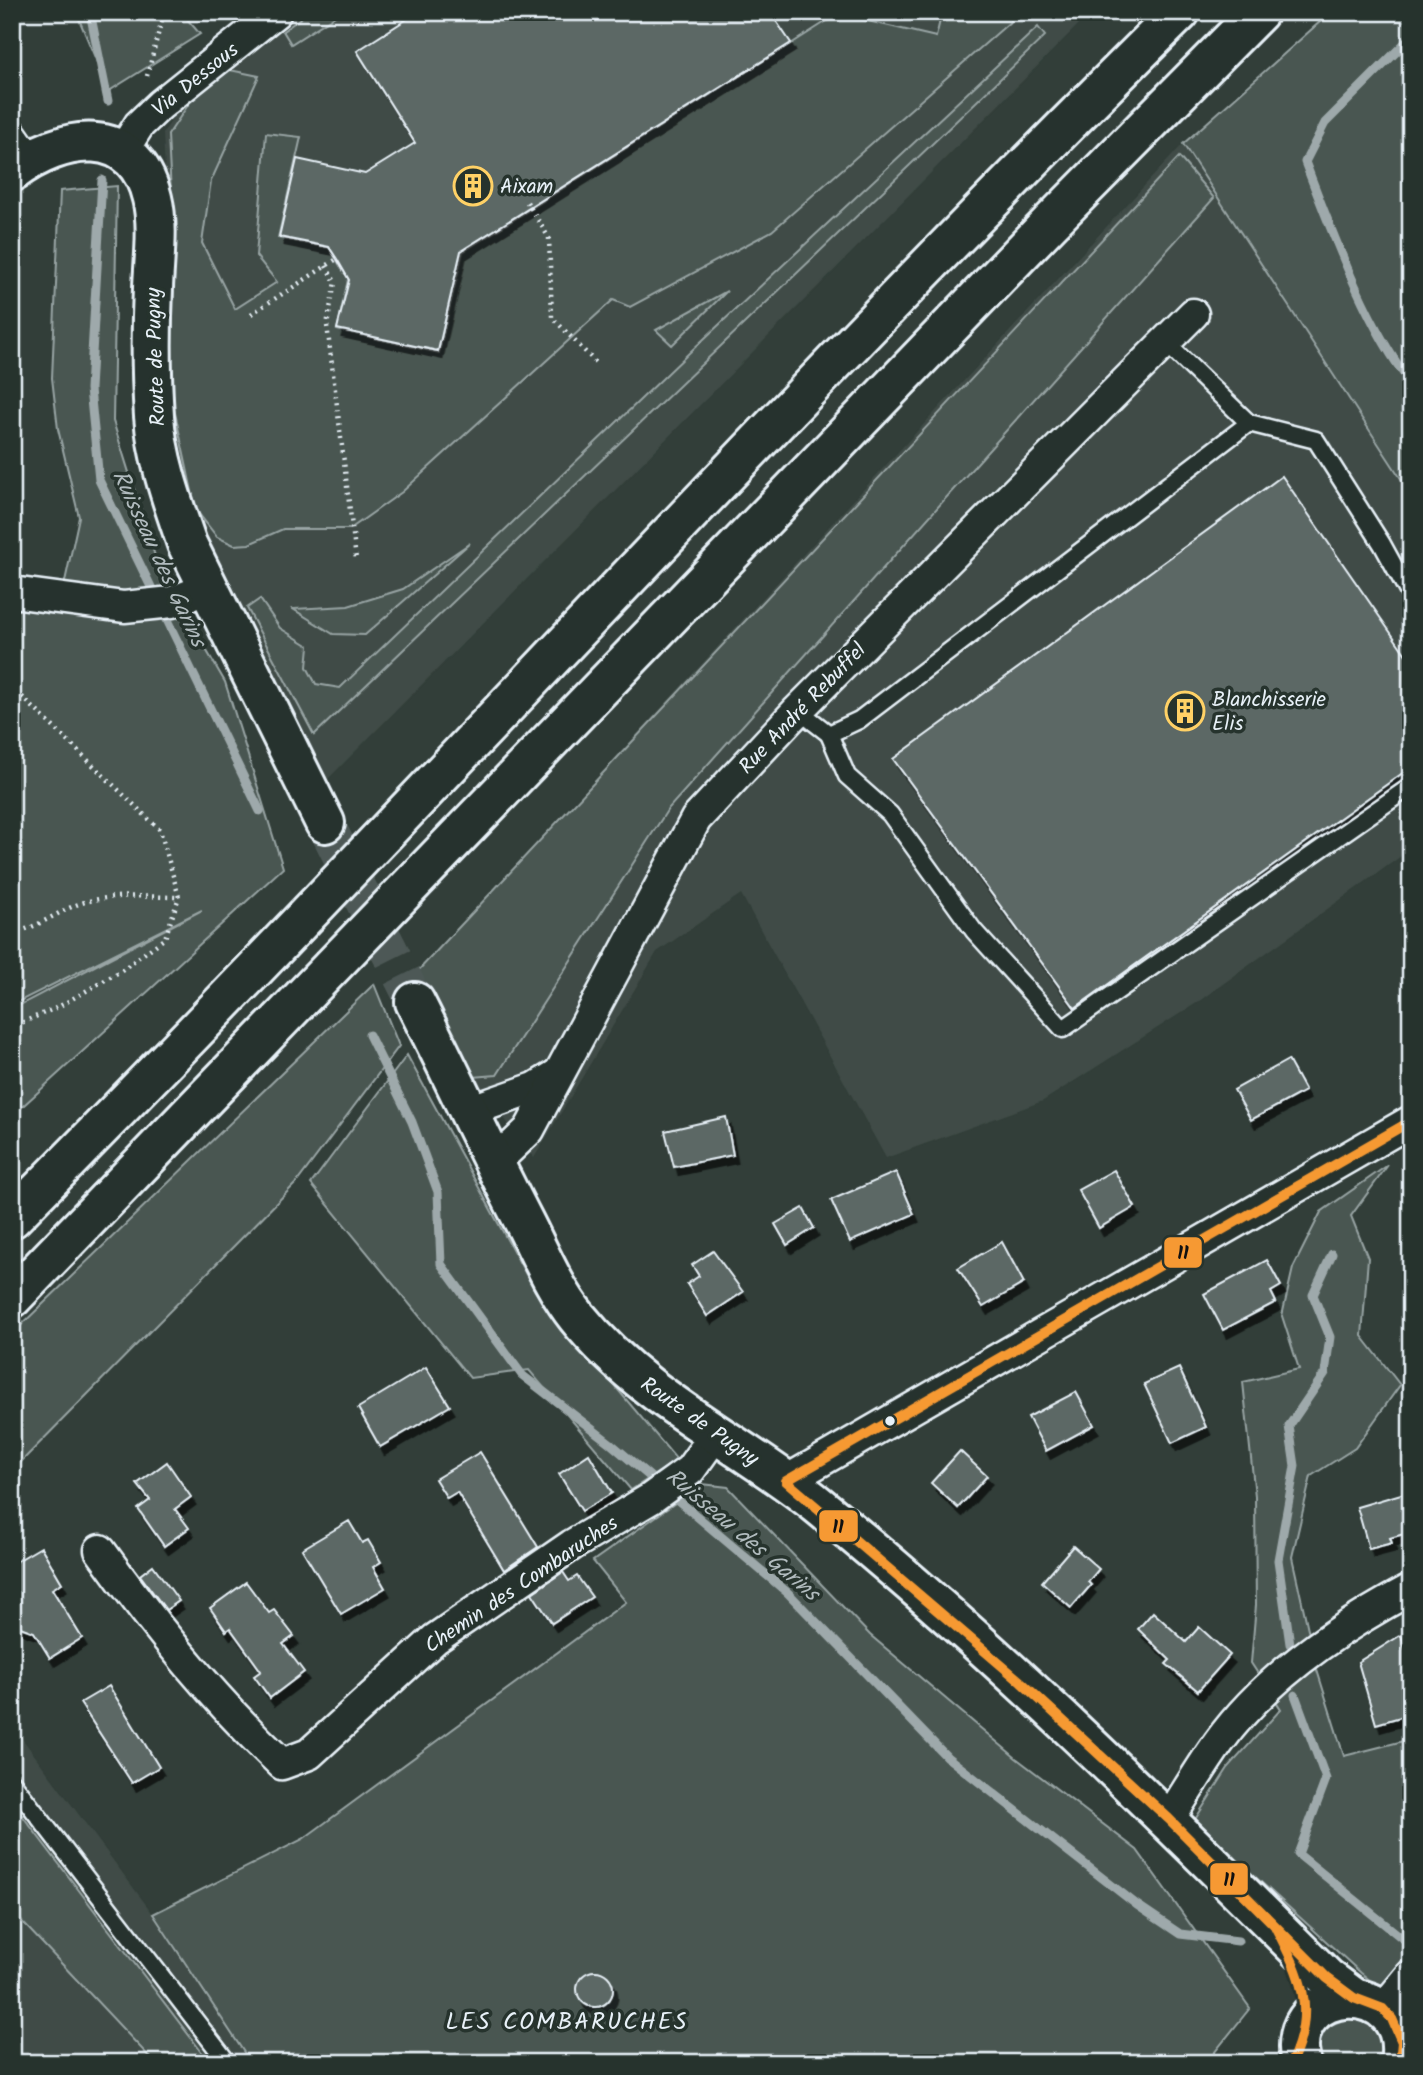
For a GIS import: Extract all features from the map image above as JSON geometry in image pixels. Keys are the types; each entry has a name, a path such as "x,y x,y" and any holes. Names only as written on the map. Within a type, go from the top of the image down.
{"main road":[{"path":"12,1218 158,1070 881,315 1180,12"},
{"path":"12,1298 382,918 1050,223 1259,12"},
{"path":"18,155 93,141 112,145 122,152"},
{"name":"Route de Pugny","path":"122,152 144,176 152,198 154,406 163,466 187,544 325,823"},
{"name":"Route de Pugny","path":"415,1002 492,1160 575,1314 610,1354 715,1435 786,1481 1021,1682 1169,1819 1327,1978 1389,2028"},
{"name":"Route de Pugny","path":"1276,1928 1297,1966 1299,2049"},
{"path":"1299,2049 1323,2005 1389,2028"}],"street":[{"name":"Via Dessous","path":"122,152 139,125 160,105 276,12"},
{"name":"Rue André Rebuffel","path":"492,1160 506,1152 529,1130 696,819 798,710 1193,314"},
{"path":"12,592 124,607 172,602 208,588"},
{"path":"469,1111 535,1088 558,1074"},
{"path":"786,1481 1411,1121"},
{"name":"Chemin des Combaruches","path":"100,1550 160,1633 238,1723 282,1764 309,1754 435,1639 572,1545 650,1499 690,1470 715,1435"},
{"path":"1169,1819 1220,1740 1273,1684 1353,1620 1411,1589"},
{"path":"1389,2028 1411,1975"}],"lane":[{"path":"1166,344 1249,423 1316,440 1382,544 1411,597"},
{"path":"829,734 859,720 1249,423"},
{"path":"798,710 829,734 847,776 890,814 974,931 1063,1029 1411,786"},
{"path":"12,1782 228,2063"}],"path":[{"path":"160,105 145,85 164,12"},
{"path":"527,202 549,238 552,317 595,362"},
{"path":"251,314 337,259"},
{"path":"326,266 335,282 327,325 356,559"},
{"path":"12,687 160,830 178,897 165,938 119,972 58,1007 12,1027"},
{"path":"12,933 31,929 78,905 126,897 178,897"}],"shaded area":[{"path":"76,12 181,12 200,34 109,91"},
{"path":"301,12 1091,12 322,785 193,508 169,398 171,287 163,133 187,97"},
{"path":"309,12 341,12 291,44 283,31"},
{"path":"942,12 1012,12 1011,21 772,231 630,307 613,300 402,492 350,529 283,529 249,544 234,545 217,537 196,510 172,399 172,214 168,135 192,99 230,70 259,76 211,181 202,243 235,309 277,282 256,256 266,133 301,137 278,238 329,248 345,274 349,275 337,330 439,353 463,252 838,14 936,37"},
{"path":"1331,12 1411,12 1411,494 1183,144"},
{"path":"1038,27 1045,36 314,735 247,608 260,599 280,628 309,646 307,667 316,684 340,688 690,352"},
{"path":"1183,144 1411,494 1411,849 1195,1004 1043,1101 886,1158 741,894 657,952 534,1158 453,1050 416,973"},
{"path":"1179,157 1214,198 668,809 497,1075 473,1077 453,1050 416,973"},
{"path":"117,186 113,421 159,569 225,682 283,868 12,1116 12,1009 202,910 12,1005 12,575 64,586 79,517 58,429 52,378 60,191"},
{"path":"727,291 672,345 656,330"},
{"path":"470,543 365,635 333,634 293,609 348,606 403,589"},
{"path":"374,984 399,1046 297,1182 12,1471 12,1334"},
{"path":"407,1055 535,1291 677,1460 631,1490 529,1370 470,1378 311,1184"},
{"path":"1388,1165 1351,1216 1368,1258 1362,1336 1400,1385 1355,1448 1311,1476 1292,1557 1317,1670 1344,1756 1411,1739 1411,2013 1361,1973 1194,1821 1228,1768 1281,1709 1251,1663 1256,1605 1255,1496 1243,1382 1299,1369 1282,1316 1293,1268 1321,1212"},
{"path":"702,1484 728,1487 870,1635 1016,1758 1137,1850 1250,2008 1206,2063 251,2063 153,1914 303,1839 626,1602 593,1561"},
{"path":"12,1725 153,1914 251,2063 12,2063"},
{"path":"12,1802 210,2063 155,2063 12,1911"},
{"path":"1359,2017 1371,2025 1378,2035 1381,2046 1378,2061 1325,2063 1320,2042 1326,2029 1340,2021"}],"building":[{"name":"Aixam","path":"418,12 770,12 791,43 461,251 438,351 337,329 349,280 337,259 329,247 279,237 297,159 365,174 415,143 357,51"},
{"name":"Blanchisserie Elis","path":"1282,476 1411,662 1411,767 1075,1008 893,759"},
{"path":"1288,1060 1305,1091 1251,1120 1234,1090"},
{"path":"726,1117 733,1155 674,1167 665,1131"},
{"path":"1114,1170 1135,1207 1099,1228 1078,1190"},
{"path":"896,1172 914,1214 850,1242 831,1200"},
{"path":"803,1208 814,1228 787,1245 775,1224"},
{"path":"1002,1242 1024,1283 983,1307 958,1268"},
{"path":"713,1251 743,1292 707,1316 687,1284 699,1276 692,1265"},
{"path":"1267,1260 1281,1286 1271,1292 1276,1302 1223,1330 1204,1294"},
{"path":"426,1367 450,1406 380,1447 358,1408"},
{"path":"1179,1368 1206,1427 1172,1443 1144,1384"},
{"path":"1076,1392 1094,1425 1046,1451 1028,1417"},
{"path":"960,1451 987,1476 958,1508 931,1483"},
{"path":"480,1452 538,1547 504,1570 457,1492 447,1498 435,1479"},
{"path":"589,1454 612,1493 582,1511 559,1474"},
{"path":"167,1462 191,1497 175,1509 189,1528 164,1546 138,1509 150,1500 137,1484"},
{"path":"1411,1491 1411,1532 1390,1538 1392,1543 1369,1549 1357,1507"},
{"path":"349,1521 362,1543 368,1540 381,1562 373,1567 385,1588 341,1614 302,1549"},
{"path":"1073,1546 1099,1569 1088,1582 1091,1585 1071,1608 1042,1582"},
{"path":"41,1547 62,1583 52,1589 82,1638 50,1658 34,1632 12,1624 12,1564"},
{"path":"153,1565 179,1601 166,1610 140,1575"},
{"path":"563,1572 569,1581 577,1576 592,1597 552,1623 532,1593"},
{"path":"246,1582 269,1613 274,1610 294,1636 283,1644 304,1672 270,1698 254,1676 261,1671 230,1628 226,1631 210,1608"},
{"path":"1153,1612 1186,1642 1199,1627 1230,1655 1198,1691 1166,1664 1170,1660 1138,1629"},
{"path":"1401,1635 1411,1668 1411,1714 1376,1724 1358,1662"},
{"path":"109,1686 159,1767 132,1783 80,1703"},
{"path":"595,1971 608,1976 613,1989 608,2002 595,2007 582,2002 577,1989 582,1976"}],"waterway":[{"name":"Ruisseau des Garins","path":"90,12 108,101"},
{"path":"1411,37 1325,123 1305,162 1365,307 1411,383"},
{"name":"Ruisseau des Garins","path":"102,180 90,389 99,480 260,811"},
{"name":"Ruisseau des Garins","path":"369,1035 412,1122 438,1192 441,1264 522,1375 610,1443 788,1593 947,1757 1137,1905 1180,1934 1238,1941"},
{"path":"1290,1644 1278,1560 1295,1466 1289,1426 1325,1373 1330,1337 1313,1295 1332,1254"},
{"path":"1295,1695 1326,1779 1298,1854 1402,1938"}],"tunnel":[{"path":"325,823 415,1002"}],"transit line":[{"name":"11","path":"1400,2063 1402,2042 1392,2019 1383,2009 1354,1998 1327,1978 1169,1819 1021,1682 786,1481 1411,1121"},
{"name":"11","path":"1276,1928 1293,1962 1303,1994 1303,2026 1291,2063"}],"place":[{"name":"Aixam","path":"473,186"},
{"name":"Blanchisserie Elis","path":"1185,711"}],"district":[{"name":"LES COMBARUCHES","path":"567,2021"}]}
